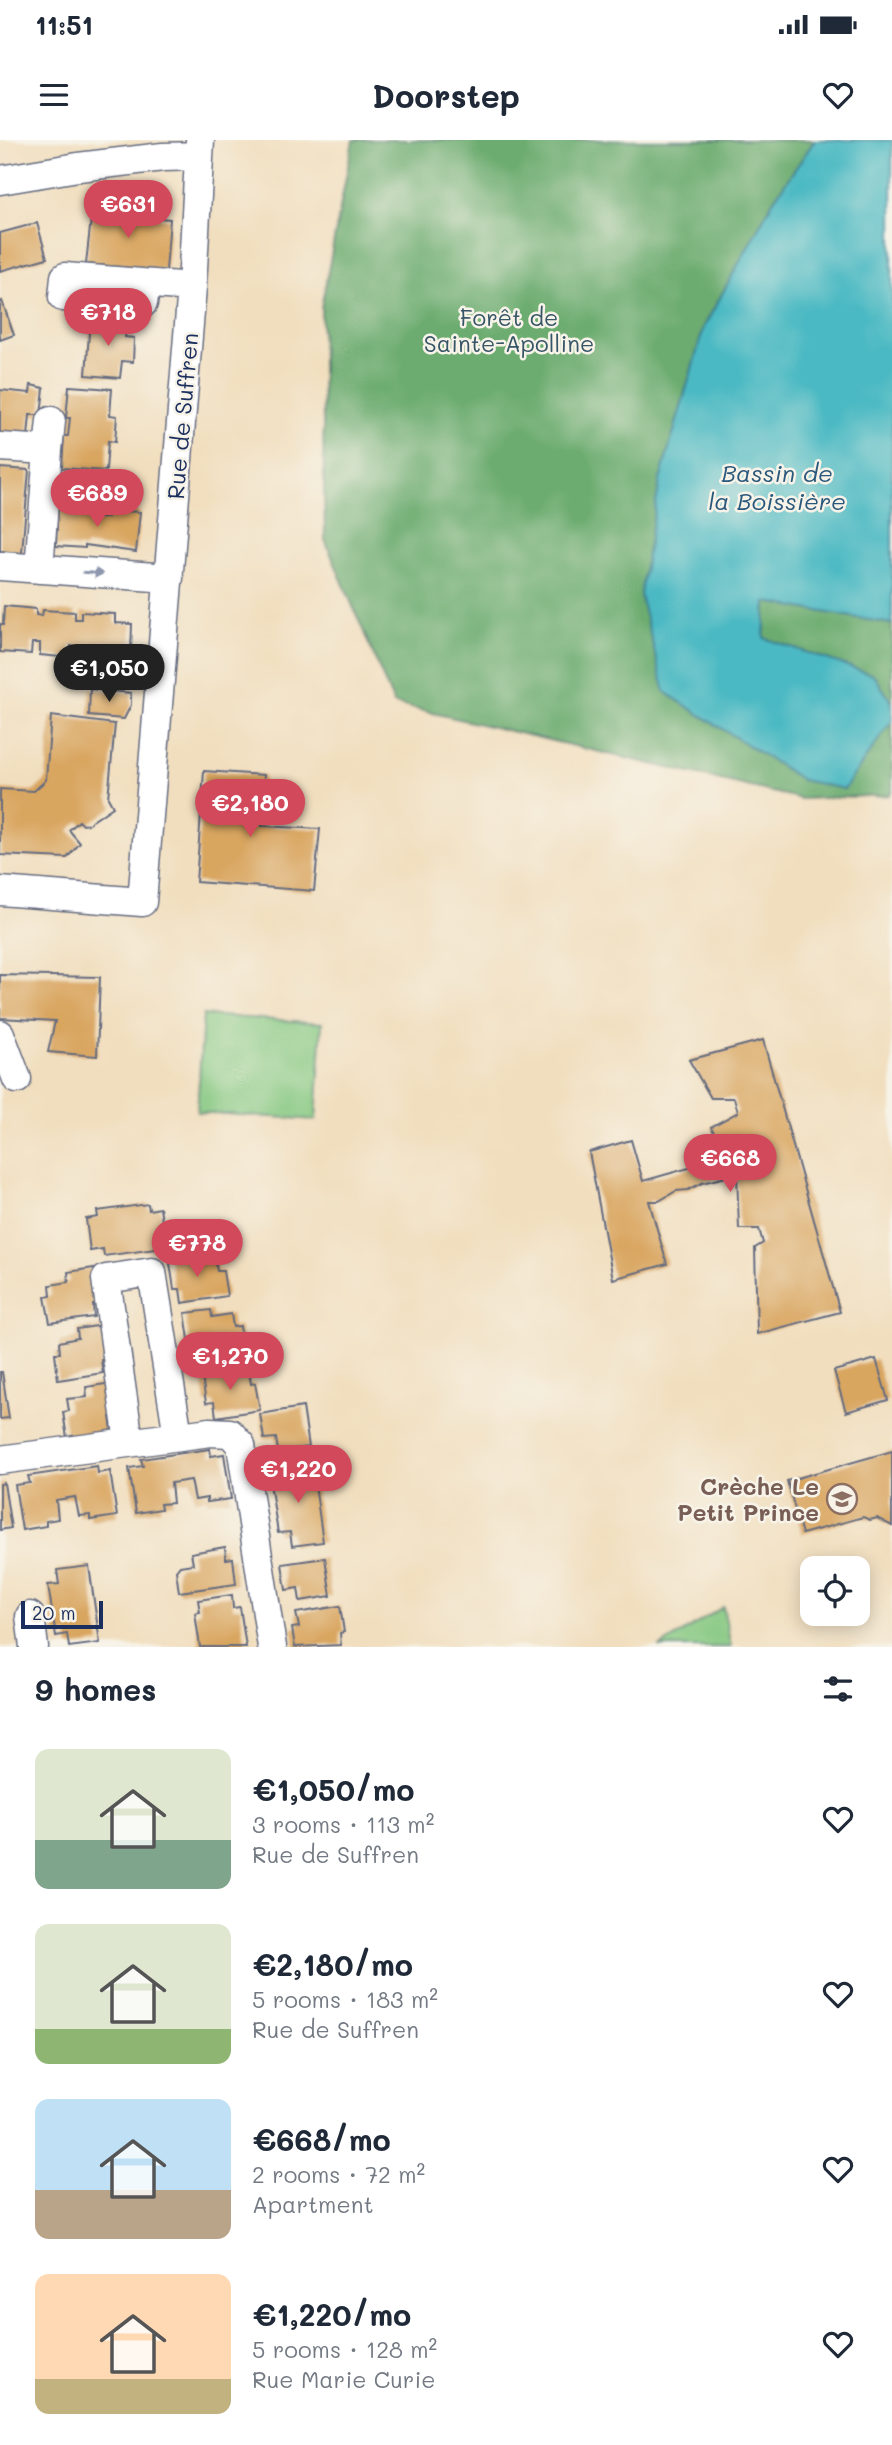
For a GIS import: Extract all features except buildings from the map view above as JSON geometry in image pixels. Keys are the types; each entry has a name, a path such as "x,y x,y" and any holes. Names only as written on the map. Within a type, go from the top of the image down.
{"street":[{"path":"0,180 163,157 200,148"},
{"name":"Rue de Suffren","path":"0,891 142,902 192,287 200,148"},
{"path":"146,284 192,287"},
{"path":"39,569 51,421"},
{"path":"0,447 48,450"},
{"path":"0,566 169,578"},
{"path":"0,1034 18,1079"},
{"path":"129,1442 106,1279 152,1272 177,1436"},
{"path":"0,1460 177,1436 230,1433 241,1445 272,1647"},
{"path":"30,1616 34,1647"}],"green space":[{"name":"Forêt de Sainte-Apolline","path":"353,140 815,140 773,201 704,327 660,480 843,789 892,721 892,790 889,795 802,799 394,704 325,540 321,308"},
{"path":"766,601 892,624 892,703 874,675 764,638"},
{"path":"203,1015 322,1023 316,1120 197,1112"},
{"path":"723,1607 731,1647 660,1647"}],"water":[{"name":"Bassin de la Boissière","path":"815,140 892,140 892,624 766,602 764,638 874,675 892,703 892,721 844,789 802,780 665,692 640,595 660,480 704,327 773,201"}],"place":[{"name":"Crèche Le Petit Prince","path":"842,1499"}]}
